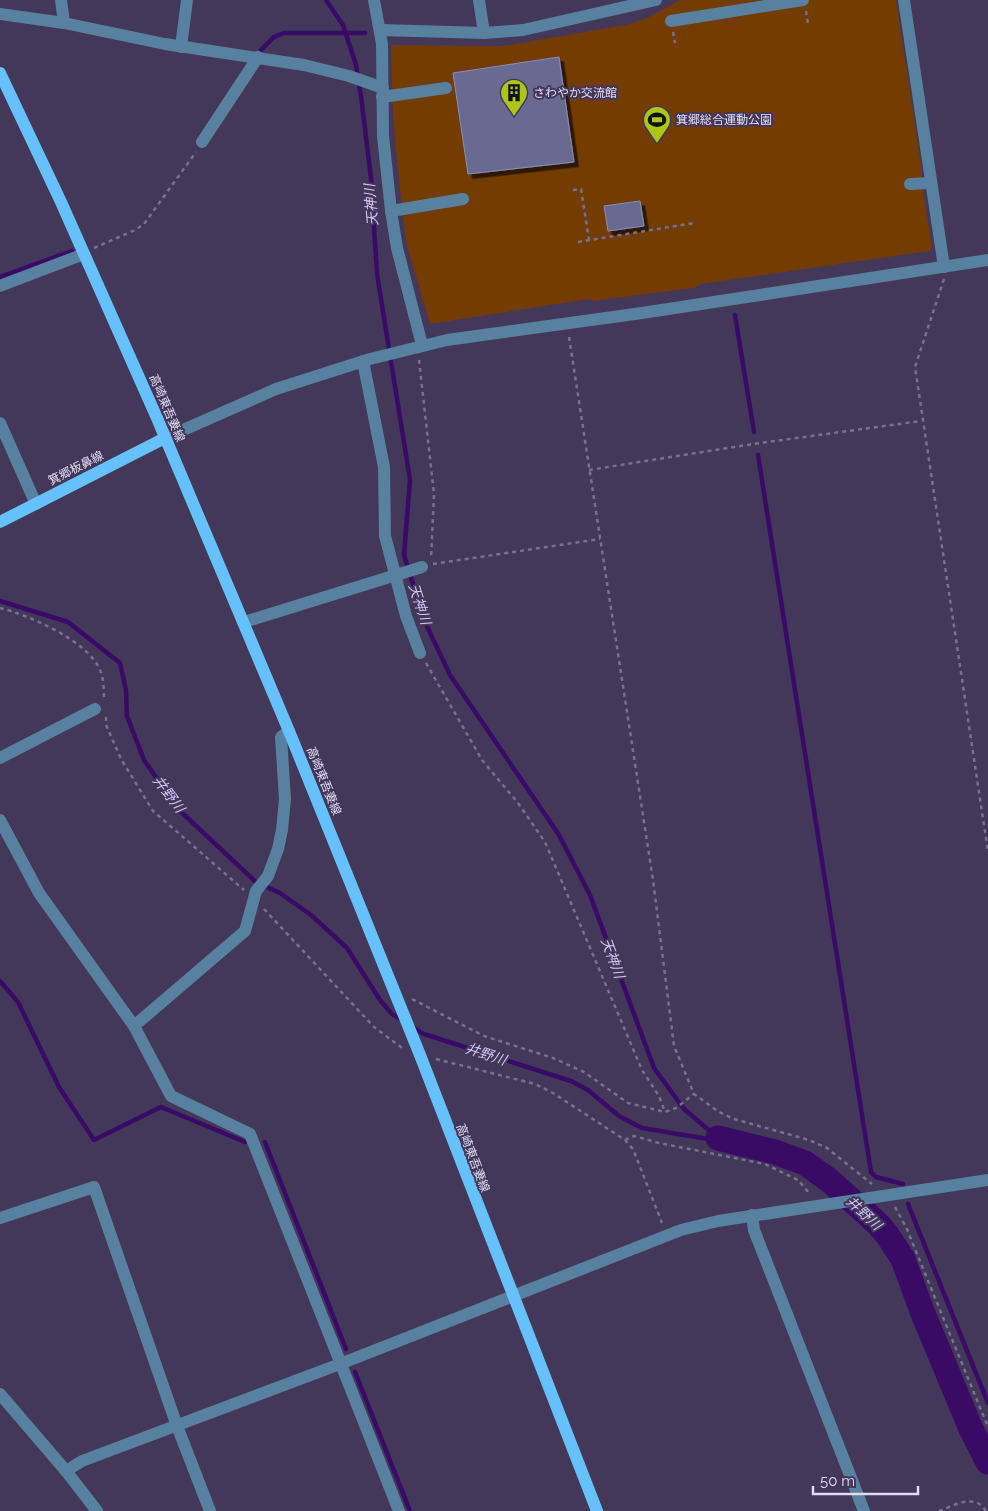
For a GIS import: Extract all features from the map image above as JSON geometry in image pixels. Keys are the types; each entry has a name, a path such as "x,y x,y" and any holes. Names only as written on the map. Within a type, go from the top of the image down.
{"main road":[{"name":"高崎東吾妻線","path":"0,73 88,252 244,622 412,1037 596,1511"},
{"name":"箕郷板鼻線","path":"0,522 165,438"}],"street":[{"path":"61,0 64,23"},
{"path":"182,47 187,0"},
{"path":"374,0 381,30 383,136 391,211 396,248 416,346"},
{"path":"479,0 484,32"},
{"path":"381,30 484,32 523,30 656,0"},
{"path":"671,21 803,0"},
{"path":"904,0 944,268"},
{"path":"0,14 64,23 182,47 258,57 349,76 370,84 383,92 446,88"},
{"path":"202,142 258,57"},
{"path":"910,184 930,183"},
{"path":"391,211 463,199"},
{"path":"0,286 88,252"},
{"path":"165,438 276,389 416,346 487,333 567,323 988,260"},
{"path":"366,360 384,467 386,536 401,574 406,616 420,653"},
{"path":"0,423 36,504"},
{"path":"244,622 422,567"},
{"path":"0,758 102,710"},
{"path":"134,1026 245,931 255,895 268,876 278,849 284,814 281,737 289,731"},
{"path":"0,820 39,893 134,1026 171,1096 250,1134 399,1511"},
{"path":"66,1471 82,1461 340,1364 695,1226 868,1197 988,1180"},
{"path":"0,1218 94,1187 177,1426 210,1511"},
{"path":"752,1216 754,1230 864,1511"},
{"path":"0,1394 66,1471 97,1511"}],"path":[{"path":"88,252 144,224 202,142"},
{"path":"573,190 581,189 589,240"},
{"path":"578,242 694,223"},
{"path":"944,268 944,281 915,367 921,421 988,852"},
{"path":"567,323 653,880 674,1046 694,1094 719,1112 734,1119 809,1140 827,1148 864,1175 895,1207 906,1227 988,1427"},
{"path":"416,346 434,494 431,565 600,539"},
{"path":"589,470 753,444 921,421"},
{"path":"0,608 37,620 82,648 100,670 102,710 106,725 121,759 153,811 177,834 255,895 374,1027"},
{"path":"420,653 482,760 518,803 545,842 642,1070 659,1096 665,1112"},
{"path":"426,1007 484,1036 553,1058 584,1072 628,1102 665,1112 676,1108 694,1094"},
{"path":"441,1060 535,1084 626,1140 633,1149 667,1236"},
{"path":"626,1140 634,1136 659,1143 765,1164 798,1180 820,1206"},
{"path":"939,1511 970,1501 981,1504 986,1511"}],"shaded area":[{"name":"箕郷総合運動公園","path":"680,0 896,0 922,170 922,184 932,247 930,251 701,284 694,288 593,301 589,299 430,324 407,246 393,118 391,45 503,46 630,24 649,17"}],"building":[{"name":"さわやか交流館","path":"559,57 574,162 468,174 453,73"},
{"path":"640,201 644,226 608,231 604,206"}],"waterway":[{"name":"天神川","path":"326,0 343,25 356,65 361,96 371,178 377,274 410,480 404,555 424,620 450,675 559,835 590,895 654,1068 684,1109 718,1138"},
{"path":"261,50 274,37 284,33 365,33"},
{"path":"0,277 72,251"},
{"path":"735,315 754,432"},
{"path":"758,455 871,1172 876,1177 903,1184"},
{"name":"井野川","path":"0,601 68,622 120,663 126,690 127,716 144,760 178,809 256,882 280,893 311,915 347,948 380,1000 392,1014 404,1021"},
{"path":"0,981 18,1002 59,1087 94,1140 161,1107 245,1142"},
{"name":"井野川","path":"412,1027 424,1034 571,1081 588,1090 619,1116 642,1128 708,1139 718,1138"},
{"name":"井野川","path":"718,1138 775,1152 805,1163 830,1181 878,1224 903,1259 922,1311 971,1429 988,1462"},
{"path":"265,1142 346,1349"},
{"path":"908,1204 988,1403"},
{"path":"355,1372 410,1511"}],"place":[{"name":"さわやか交流館","path":"514,117"},
{"name":"箕郷総合運動公園","path":"657,144"}]}
